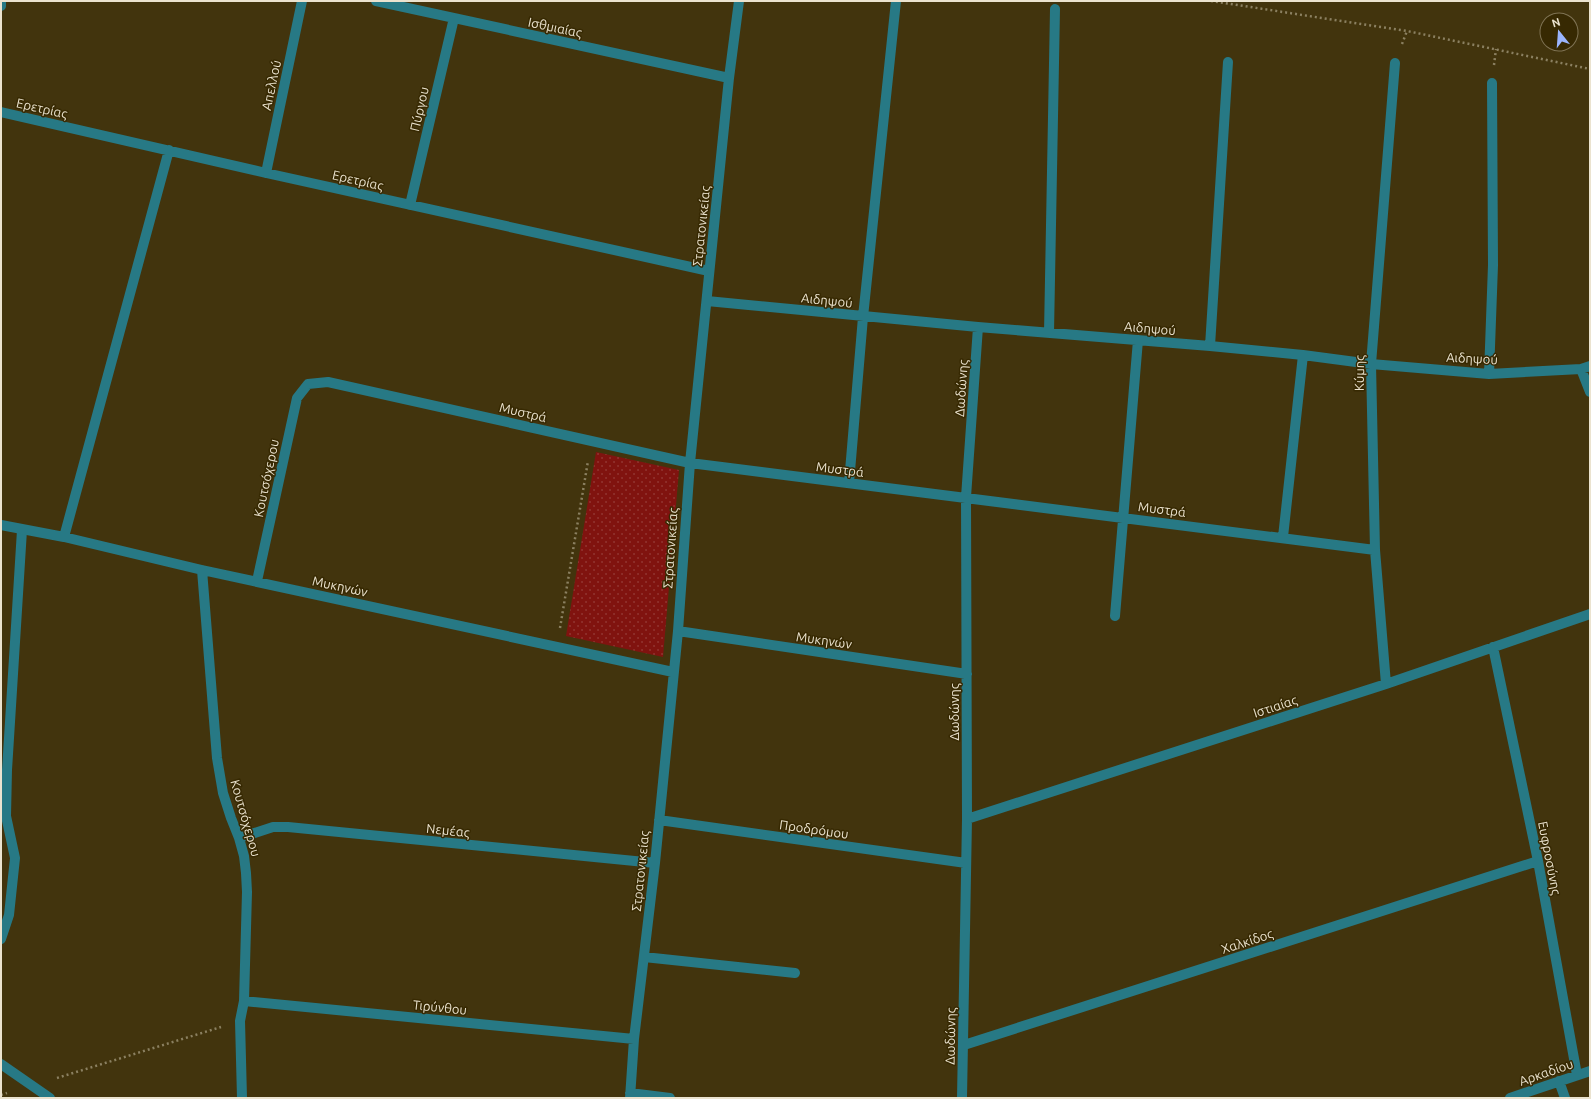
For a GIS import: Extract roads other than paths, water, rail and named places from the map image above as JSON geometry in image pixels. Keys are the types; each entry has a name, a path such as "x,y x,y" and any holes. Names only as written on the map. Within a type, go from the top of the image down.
{"street":[{"path":"1,1 1,6"},
{"name":"Απελλού","path":"266,173 302,1"},
{"name":"Ισθμιαίας","path":"376,1 729,78"},
{"name":"Στρατονικείας","path":"630,1096 634,1039 655,864 678,631 690,463 709,272 729,78 739,1"},
{"path":"849,483 863,317 896,1"},
{"path":"1049,333 1055,9"},
{"name":"Πύργου","path":"410,205 454,18"},
{"path":"1210,346 1228,62"},
{"name":"Κύμης","path":"1386,684 1375,550 1371,364 1395,63"},
{"path":"1489,374 1493,266 1492,83"},
{"name":"Ερετρίας","path":"1,112 709,272"},
{"path":"64,537 169,150"},
{"name":"Αιδηψού","path":"707,301 863,317 1210,346 1303,355 1371,364 1489,374 1586,367"},
{"name":"Δωδώνης","path":"962,1098 967,819 966,497 978,327"},
{"path":"1115,616 1125,518 1138,340"},
{"path":"1283,537 1303,355"},
{"path":"1586,367 1590,392"},
{"name":"Μυστρά","path":"308,384 328,382 690,463 1283,537 1375,550"},
{"name":"Κουτσόχερου","path":"257,581 297,398 308,384"},
{"name":"Μυκηνών","path":"1,525 64,537 202,570 673,672"},
{"path":"1,939 10,915 15,858 4,816 22,530"},
{"name":"Κουτσόχερου","path":"202,570 217,758 223,793 230,818 239,838 244,856 247,892 244,1001 240,1021 242,1098"},
{"name":"Ιστιαίας","path":"967,819 1386,684 1493,646 1590,614"},
{"name":"Μυκηνών","path":"678,631 966,674"},
{"name":"Ευφροσύνης","path":"1493,646 1538,861 1577,1075"},
{"name":"Προδρόμου","path":"659,820 966,863"},
{"name":"Νεμέας","path":"239,838 273,827 288,827 655,864"},
{"name":"Χαλκίδος","path":"964,1045 1538,861"},
{"path":"644,958 795,973"},
{"name":"Τιρύνθου","path":"244,1001 634,1039"},
{"path":"1,1064 50,1098"},
{"name":"Αρκαδίου","path":"1510,1098 1590,1070"},
{"path":"1559,1081 1565,1098"},
{"path":"630,1096 670,1098"}]}
